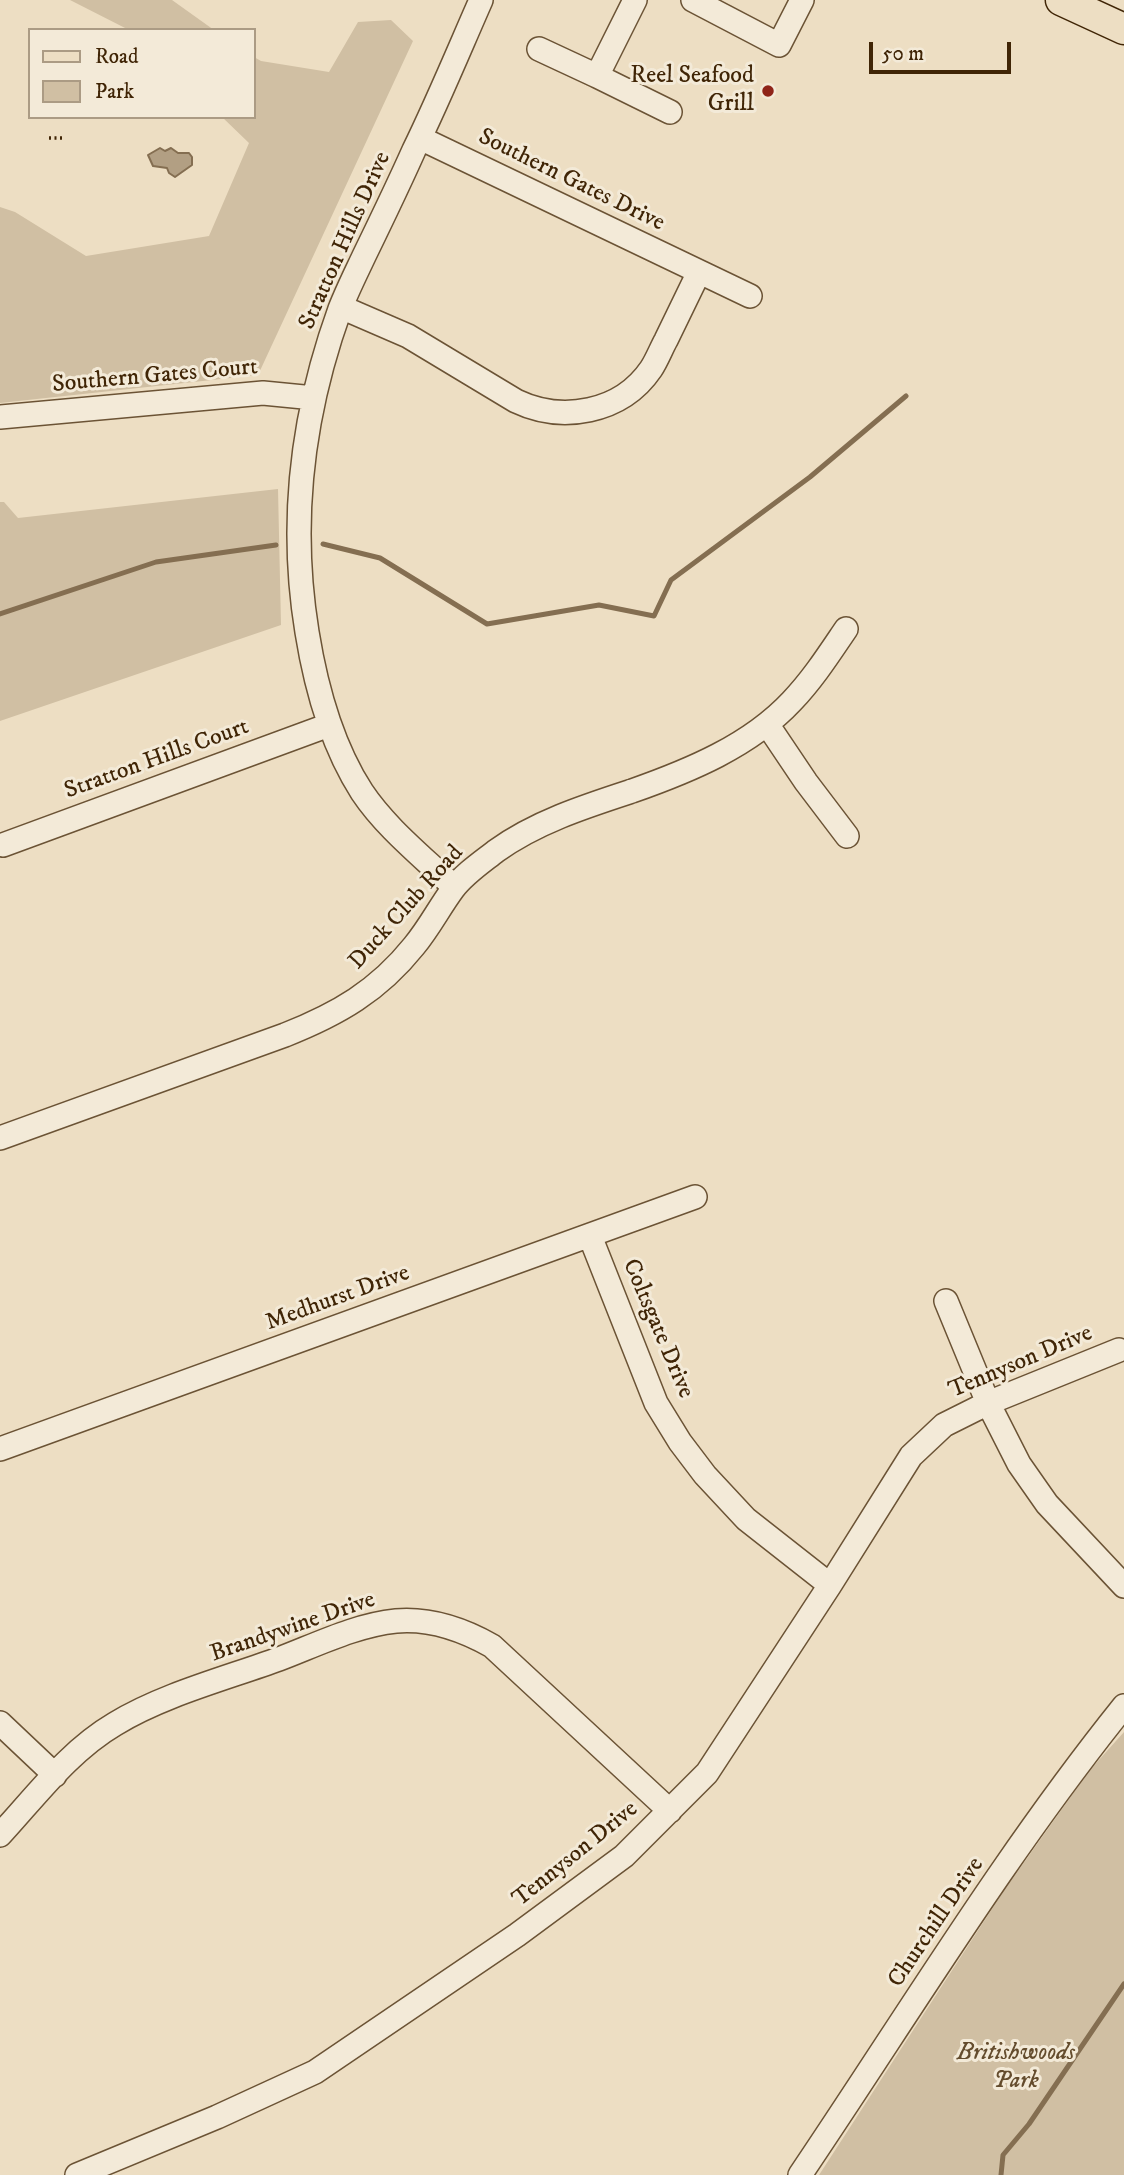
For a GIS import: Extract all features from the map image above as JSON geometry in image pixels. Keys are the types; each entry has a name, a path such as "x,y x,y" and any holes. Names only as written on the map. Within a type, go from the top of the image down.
{"main road":[{"path":"1061,0 1095,7 1124,29"}],"street":[{"name":"Stratton Hills Drive","path":"454,887 384,819 363,793 329,725 310,646 299,560 302,459 314,398 341,306 481,0"},
{"path":"597,76 635,0"},
{"path":"693,0 729,8 779,45 802,0"},
{"path":"539,49 670,112"},
{"name":"Southern Gates Drive","path":"420,138 750,296"},
{"path":"341,306 408,336 533,409 569,413 602,407 618,399 652,369 699,272"},
{"name":"Southern Gates Court","path":"0,417 263,393 314,398"},
{"name":"Duck Club Road","path":"0,1138 285,1035 347,1007 370,990 406,956 428,929 454,887 480,863 522,836 595,803 675,775 742,742 767,724 811,680 846,629"},
{"path":"767,724 847,836"},
{"name":"Stratton Hills Court","path":"2,845 329,725"},
{"name":"Medhurst Drive","path":"0,1450 695,1197"},
{"name":"Coltsgate Drive","path":"590,1236 656,1403 680,1442 705,1475 746,1519 830,1585"},
{"path":"946,1301 965,1353 1019,1464 1047,1504 1124,1586"},
{"name":"Tennyson Drive","path":"77,2175 217,2118 315,2073 517,1935 624,1856 707,1773 911,1456 944,1425 988,1403 1119,1350"},
{"name":"Brandywine Drive","path":"0,1835 55,1774 88,1743 114,1724 134,1714 371,1626 396,1621 441,1623 467,1631 492,1646 670,1811"},
{"name":"Churchill Drive","path":"800,2175 1025,1839 1082,1758 1124,1706"},
{"path":"0,1723 55,1774"}],"path":[{"path":"49,138 63,138"}],"green space":[{"path":"70,0 172,0 211,28 125,28"},
{"path":"391,20 413,41 258,375 0,403 0,207 15,212 86,256 209,236 249,143 224,119 256,119 256,58 329,72 358,22"},
{"path":"278,489 281,625 0,721 0,502 4,502 18,518"},
{"name":"Britishwoods Park","path":"1124,1732 1124,2175 819,2175 1003,1892 1089,1771"}],"shaded area":[{"path":"160,148 165,151 171,148 178,153 189,153 192,165 175,177 167,168 153,166 148,155"}],"waterway":[{"path":"323,544 380,558 487,624 599,605 654,616 671,580 810,477 906,396"},
{"path":"0,614 156,562 276,545"},
{"path":"1001,2175 1003,2155 1029,2124 1124,1984"}],"place":[{"name":"Reel Seafood Grill","path":"768,91"}]}
